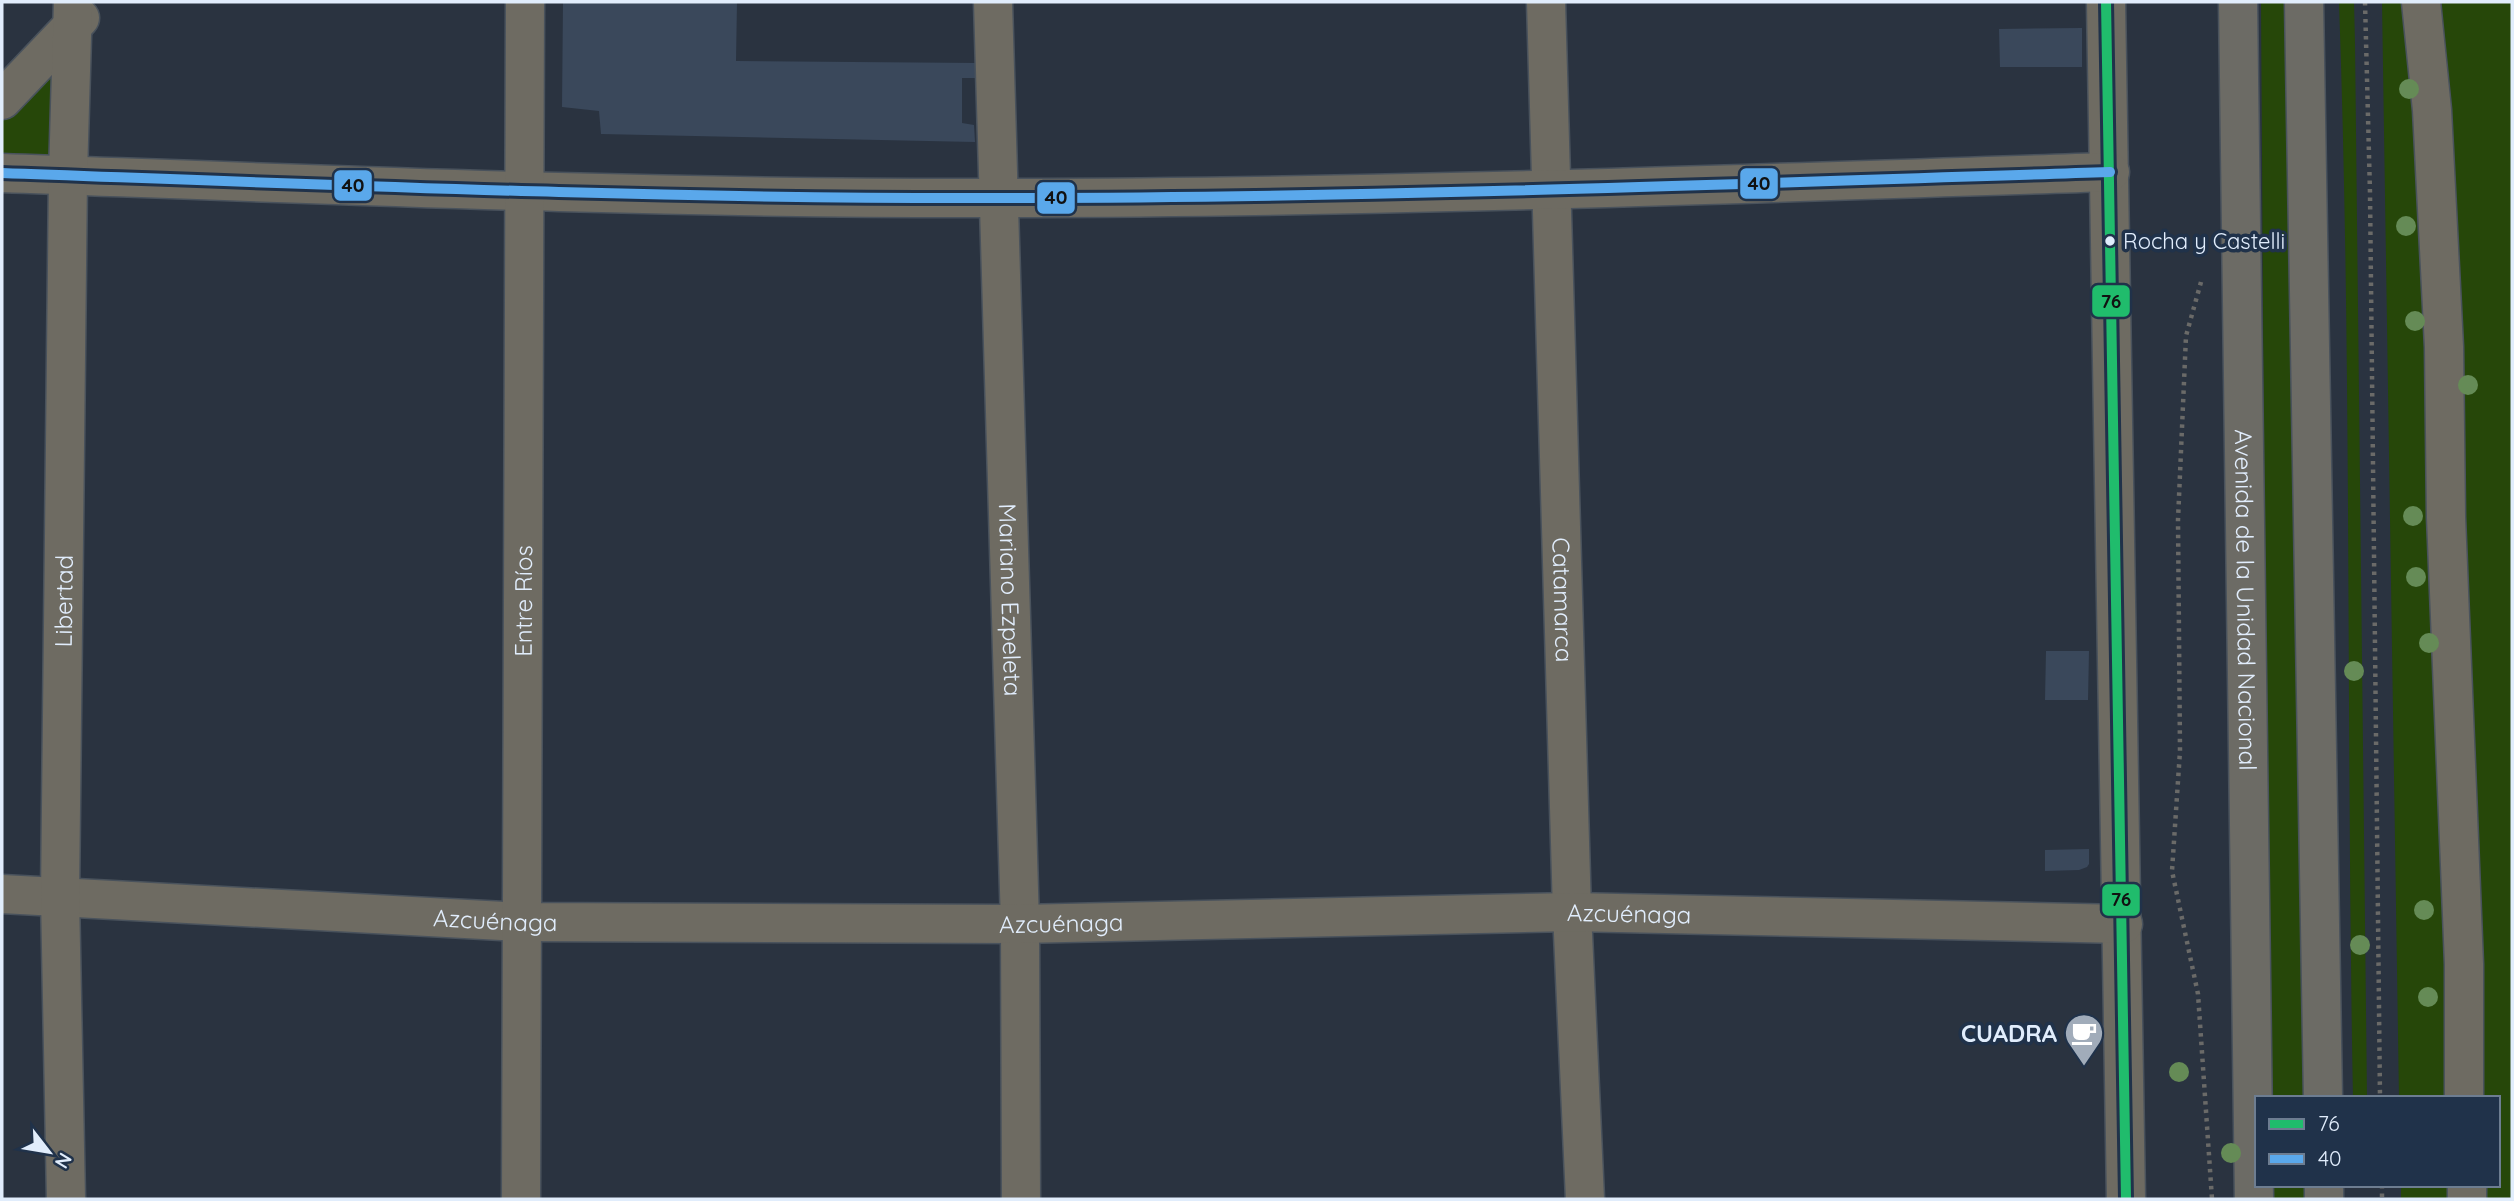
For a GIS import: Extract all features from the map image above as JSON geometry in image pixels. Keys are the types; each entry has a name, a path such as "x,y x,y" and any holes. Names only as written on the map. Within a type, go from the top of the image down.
{"main road":[{"name":"Avenida de la Unidad Nacional","path":"2238,2 2254,1199"},
{"path":"2304,2 2323,1096"}],"street":[{"name":"Entre Ríos","path":"521,1199 525,2"},
{"name":"Mariano Ezpeleta","path":"993,2 1020,924 1021,1199"},
{"name":"Catamarca","path":"1546,2 1572,912 1585,1199"},
{"path":"2106,2 2126,1199"},
{"path":"2421,2 2432,110 2444,347 2446,517 2464,964 2464,1096"},
{"path":"2,100 80,10"},
{"name":"Libertad","path":"66,1199 60,897 68,176 80,10"},
{"path":"2,173 523,192 997,198 1553,190 2110,172"},
{"name":"Azcuénaga","path":"2,894 522,922 1020,924 1572,912 2123,924"}],"path":[{"path":"2365,2 2370,193 2381,1096"},
{"path":"2201,280 2185,349 2178,520 2180,751 2172,871 2198,994 2212,1199"}],"green space":[{"path":"2261,2 2289,2 2304,1096 2272,1096 2267,906"},
{"path":"2339,2 2354,2 2367,1096 2353,1096 2343,139"},
{"path":"2382,2 2512,2 2512,1199 2401,1199 2401,1187 2500,1187 2500,1096 2399,1096"},
{"path":"73,27 68,175 2,173 2,100"},
{"path":"2274,1187 2305,1187 2305,1199 2274,1199"}],"building":[{"path":"563,2 737,2 736,61 977,63 978,78 962,78 962,123 974,125 975,142 601,134 599,111 562,107"},
{"path":"2082,28 2082,67 2000,67 1999,29"},
{"path":"2046,651 2089,651 2088,700 2045,700"},
{"path":"2089,849 2087,867 2079,870 2045,871 2045,850"}],"transit line":[{"name":"76","path":"2106,2 2126,1199"},
{"name":"40","path":"2,173 624,194 998,198 1415,193 2110,172"}],"place":[{"name":"Rocha y Castelli","path":"2110,241"},
{"name":"CUADRA","path":"2084,1067"}]}
